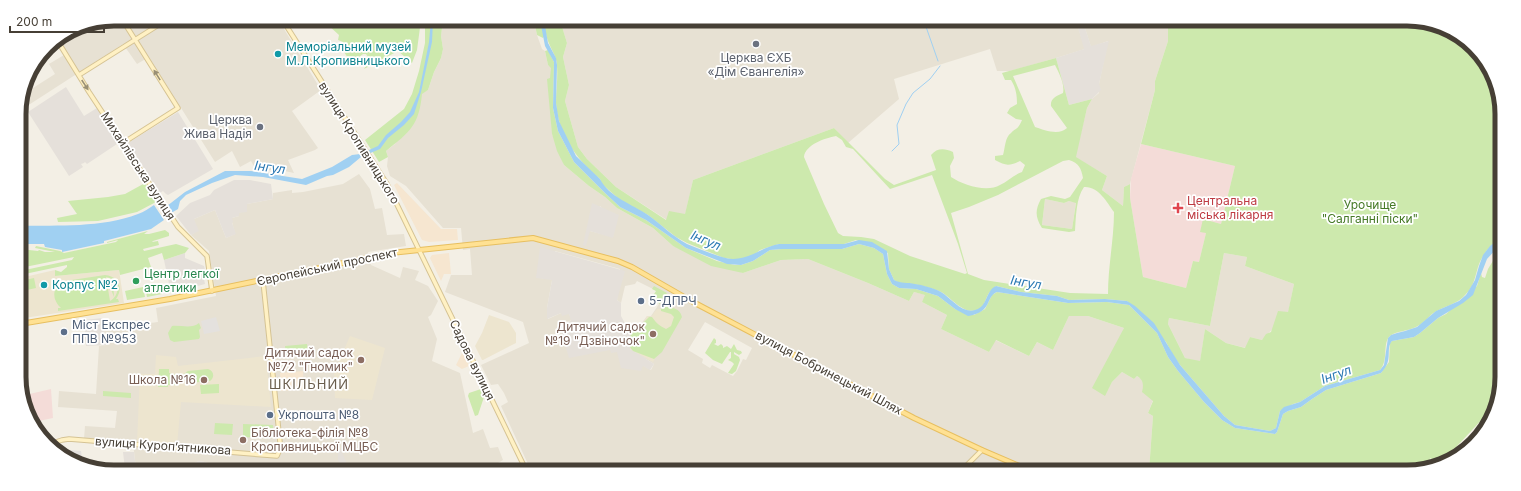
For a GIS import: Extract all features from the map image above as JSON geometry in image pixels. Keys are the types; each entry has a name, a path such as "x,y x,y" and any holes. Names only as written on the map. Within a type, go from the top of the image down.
{"main road":[{"name":"Європейський проспект","path":"26,323 119,309 377,256 419,249 532,238 618,261 632,267"},
{"name":"вулиця Бобринецький Шлях","path":"632,267 724,318 914,418 1017,465"}],"street":[{"path":"123,143 178,108 126,26"},
{"path":"79,75 157,26"},
{"name":"вулиця Кропивницького","path":"286,26 387,184 419,249"},
{"name":"Михайлівська вулиця","path":"60,44 171,218 181,232 208,257 212,291"},
{"name":"Садова вулиця","path":"419,249 524,465"},
{"name":"вулиця Куропʼятникова","path":"55,442 69,439 277,456 280,449 280,442 263,280"},
{"path":"967,465 982,450"}],"shaded area":[{"path":"108,26 282,26 321,90 292,111 318,148 288,160 294,173 275,169 262,172 255,168 251,161 240,167 232,151 215,162 149,57 137,64 123,44 26,107 29,90 55,74 49,64 64,55 58,46 60,44 80,33"},
{"path":"442,26 535,26 542,49 545,51 548,65 551,67 552,134 564,165 617,208 653,228 673,246 743,273 781,260 808,259 909,301 914,292 926,295 922,302 947,315 941,329 989,352 995,340 1029,356 1037,342 1053,350 1069,316 1088,316 1124,328 1105,395 1112,382 1122,372 1134,379 1137,376 1141,379 1153,400 1148,413 1153,416 1149,465 529,465 501,406 508,402 504,393 498,384 491,385 481,365 529,343 523,322 445,292 451,275 472,275 470,249 463,250 461,228 443,228 406,186 390,176 387,166 388,157 386,151 395,144 422,93 428,90 434,72 441,58 443,49 441,36","holes":["600,206 613,237 590,231","555,251 620,269 617,300 621,303 625,286 635,284 637,281 665,295 651,316 647,316 632,336 633,338 630,349 654,364 651,370 617,351 610,350 559,324 572,320 569,314 561,313 548,319 547,308","705,322 752,348 746,360 743,359 733,376 712,365 710,368 702,363 703,359 688,350"]},
{"path":"562,26 1078,26 1085,49 1010,71 997,71 990,49 894,79 899,99 848,143 834,128 693,180 685,215 667,220 616,187 587,159 578,147 565,101 569,85 563,57 567,43"},
{"path":"1078,26 1084,26 1091,46 1109,41 1099,84 1101,90 1092,99 1069,105 1056,58 1084,49"},
{"path":"1084,26 1168,26 1168,41 1155,81 1155,90 1130,184 1124,187 1123,206 1102,190 1107,176 1075,157 1087,108 1092,99 1099,93 1099,84 1108,41 1091,47"},
{"path":"66,87 84,116 97,108 120,142 87,164 85,162 81,164 83,167 69,176 28,112"},
{"path":"178,112 213,169 168,195 163,191 160,193 128,143"},
{"name":"Центральна міська лікарня","path":"1141,144 1235,166 1221,224 1203,219 1206,233 1200,258 1199,262 1193,261 1186,288 1143,277 1130,198 1131,179"},
{"path":"359,174 370,189 375,209 382,208 387,235 404,234 406,246 368,252 371,265 400,278 403,267 419,271 415,280 428,286 438,301 431,315 428,317 437,339 432,361 460,373 473,433 483,429 490,448 498,447 503,460 495,465 213,465 199,461 191,465 136,465 133,443 84,439 85,426 115,428 117,411 58,407 59,391 96,394 99,346 106,345 104,329 158,322 156,308 216,296 209,251 191,235 194,233 194,219 215,210 226,238 235,234 232,218 239,216 239,213 247,204 273,199 273,193 292,190 292,193 303,192 343,184"},
{"path":"234,180 250,180 271,184 273,199 247,204 247,212 239,213 239,216 232,218 232,223 236,234 226,238 215,210 194,219 199,231 191,235 176,216 190,203 210,195 214,190"},
{"path":"397,183 441,229 457,229 458,240 429,242 422,240 394,185"},
{"path":"1045,199 1064,203 1069,201 1076,202 1072,229 1042,225"},
{"path":"592,203 619,215 613,238 590,231 586,246 583,245"},
{"path":"540,247 625,271 617,300 621,303 621,316 633,338 630,349 654,364 650,370 643,366 641,371 621,368 617,352 611,353 610,350 569,358 559,324 571,321 569,314 562,316 561,313 547,319 547,308 552,280 536,278"},
{"path":"185,253 185,258 204,266 206,274 203,274 205,284 171,293 164,260"},
{"path":"449,253 451,274 444,274 441,281 430,258 432,255"},
{"path":"1224,253 1247,257 1245,266 1294,284 1288,313 1262,340 1250,337 1246,348 1226,343 1205,329 1200,362 1185,358 1168,324 1169,318 1210,326"},
{"path":"55,270 55,276 119,270 124,303 26,318 26,277"},
{"name":"Дитячий садок №19 \"Дзвіночок\"","path":"657,309 670,309 680,315 653,362 630,349 647,316 651,317"},
{"path":"489,315 509,322 516,333 516,343 482,360 475,346"},
{"path":"216,317 220,331 204,334 201,321"},
{"path":"103,318 106,345 86,346 84,320"},
{"name":"Дитячий садок №72 \"Гномик\"","path":"350,336 385,348 372,400 335,398 334,373"},
{"path":"462,353 465,355 469,366 462,369 456,365"},
{"name":"Школа №16","path":"156,355 176,357 178,366 266,356 271,407 181,402 177,445 137,442 140,374 155,374"},
{"path":"303,371 304,389 281,391 280,373"},
{"path":"51,389 53,418 38,421 28,394"},
{"path":"340,448 348,465 341,465 338,460 338,449"},
{"path":"67,450 81,451 82,459 80,458"},
{"path":"123,452 134,452 136,465 125,465"},
{"path":"199,461 213,465 191,465"}],"green space":[{"path":"329,26 420,26 417,50 412,63 398,51 364,69 370,60 366,54 363,54 351,63 341,47 343,42 338,40 339,35"},
{"path":"425,26 442,26 441,36 443,49 441,58 434,72 428,90 422,94 421,105 416,121 407,133 386,151 388,157 379,162 365,140 404,109 412,94 425,43"},
{"name":"Урочище \"Салганні піски\"","path":"535,26 562,26 567,43 563,57 569,85 565,101 578,147 587,159 616,187 666,220 669,211 685,214 693,180 834,128 885,179 894,185 936,170 931,155 938,150 944,149 953,152 954,158 950,166 951,177 962,183 975,187 995,187 1022,172 1025,165 1020,161 1008,165 995,160 995,156 1003,155 1009,135 1018,127 1022,120 1016,119 1007,113 1010,108 1017,104 1016,95 1011,80 1005,80 1002,73 1056,58 1069,105 1092,99 1087,108 1076,157 1107,176 1102,190 1123,206 1124,187 1130,184 1130,198 1143,277 1186,288 1193,261 1199,262 1206,233 1200,232 1203,219 1221,224 1235,166 1141,144 1155,90 1155,81 1168,41 1168,26 1407,26 1430,29 1461,44 1477,60 1492,91 1495,108 1495,242 1484,254 1473,285 1462,298 1436,311 1416,327 1390,336 1386,343 1383,366 1380,370 1325,386 1300,402 1280,411 1276,428 1270,431 1235,425 1224,416 1180,365 1166,342 1127,301 1105,299 1069,300 1057,296 1021,292 996,286 989,293 982,307 972,311 962,308 939,291 918,285 900,283 894,280 889,269 888,253 856,240 844,244 779,244 760,250 754,255 742,259 731,259 724,258 676,237 648,215 620,200 602,184 600,179 576,155 560,125 556,103 557,62 546,34 543,38 537,35","holes":["1055,65 1061,79 1063,93 1053,99 1051,106 1067,128 1060,132 1047,131 1035,127 1013,76","836,136 842,140 846,147 853,149 890,189 932,175 958,244 967,273 965,274 910,256 874,239 843,236 838,233 804,157 808,149 816,143","1069,160 1077,164 1083,178 1070,197 1065,199 1051,196 1041,199 1037,210 1038,220 1042,228 1069,232 1075,231 1076,214 1081,191 1084,187 1089,187 1102,195 1114,212 1108,294 1070,293 984,280 968,274 951,213 998,195 1063,161","1045,199 1064,203 1069,201 1076,203 1072,229 1042,225","1224,253 1247,257 1245,266 1294,284 1288,312 1278,311 1271,332 1266,334 1262,340 1250,337 1245,348 1226,343 1205,329 1200,361 1185,358 1168,324 1169,318 1210,326"]},
{"path":"548,50 554,62 553,108 558,131 574,162 620,207 646,220 686,248 717,261 741,265 753,261 770,250 842,249 859,244 874,248 883,254 887,274 892,284 899,288 916,289 938,296 955,309 974,315 985,309 992,295 997,292 1068,303 1107,302 1129,305 1157,333 1168,357 1204,402 1222,420 1235,428 1275,434 1283,414 1288,411 1301,407 1326,390 1381,373 1389,362 1390,343 1392,341 1414,337 1438,318 1446,314 1477,286 1481,273 1482,277 1485,278 1488,269 1495,258 1495,377 1488,412 1450,453 1435,460 1430,458 1430,461 1413,465 1149,465 1153,416 1148,413 1153,401 1142,392 1143,384 1141,379 1137,376 1134,379 1122,372 1112,382 1105,396 1092,388 1124,328 1088,316 1069,316 1053,350 1037,342 1029,356 996,340 989,352 941,329 947,315 922,302 925,295 914,292 909,301 808,259 781,260 743,273 711,266 673,246 653,228 617,208 564,165 557,151 552,134 547,79 550,78 551,68 548,65 545,51"},
{"path":"145,183 156,202 137,212 98,221 58,222 57,218 77,214 68,201 125,194"},
{"path":"165,230 169,233 169,236 153,241 152,242 158,241 159,245 143,249 144,251 176,244 189,248 185,253 164,260 162,253 148,258 151,267 120,275 119,270 55,276 55,270 61,272 67,267 67,265 26,274 26,270 72,260 74,257 26,267 26,250 55,252 35,248 36,246 64,253 116,242 118,240 107,243 148,231 144,234"},
{"path":"105,275 110,276 118,283 119,291 116,299 118,299 119,302 58,311 58,308 61,308 54,297 54,293 57,286 65,281","holes":["106,277 113,279 109,280 108,282 114,297 113,280 117,286 117,291 115,297 110,301"]},
{"path":"34,278 36,288 26,290 26,280"},
{"path":"161,285 162,294 147,297 145,288"},
{"path":"654,286 667,293 660,304 651,299 656,291 652,289"},
{"path":"143,287 145,297 127,300 125,291"},
{"name":"Дитячий садок №19 \"Дзвіночок\"","path":"664,307 678,310 682,317 662,352 654,359 633,351 629,346 631,342 630,329 641,325 649,317 652,317 658,324 666,329 671,326 674,317 671,314 661,311 661,308"},
{"path":"199,323 201,328 199,330 199,339 174,342 170,340 168,333 172,326 193,326"},
{"path":"714,338 716,343 714,344 718,346 721,344 723,348 727,346 731,349 734,344 737,350 741,351 742,353 739,355 734,352 740,360 736,371 732,374 728,373 734,364 728,360 731,358 731,352 722,364 713,360 705,353"},
{"path":"307,344 308,354 286,357 285,346"},
{"path":"159,369 169,369 169,373 180,377 180,382 177,385 158,387"},
{"path":"208,369 212,371 213,374 213,378 210,381 189,383 184,379 184,374 188,371"},
{"path":"219,384 219,393 201,394 200,385"},
{"path":"481,389 484,397 478,415 475,416 468,396 469,393"},
{"path":"103,391 131,393 131,398 103,396"},
{"path":"215,423 233,424 232,435 214,434"},
{"path":"243,424 273,425 274,438 243,437"}],"water":[{"path":"430,26 433,26 432,42 421,92 414,114 404,125 388,138 380,149 361,157 349,167 333,175 306,185 263,177 235,175 212,183 186,195 180,201 178,209 166,216 160,207 167,206 185,192 225,171 251,171 302,179 332,167 352,155 360,154 378,146 386,135 410,112 419,92 429,42"},
{"path":"541,26 545,26 548,43 556,58 556,103 559,121 576,156 600,179 609,191 621,200 648,215 671,234 687,244 724,258 733,259 745,257 779,244 844,244 859,240 872,242 887,251 889,269 894,280 935,289 961,308 970,311 982,306 992,288 996,286 1021,292 1057,296 1069,300 1105,299 1127,301 1154,323 1180,365 1224,416 1235,425 1270,431 1276,428 1280,411 1284,407 1300,402 1325,386 1380,370 1384,365 1388,338 1391,335 1417,327 1436,311 1459,301 1466,295 1475,280 1483,255 1495,242 1495,250 1487,259 1473,295 1438,318 1414,337 1392,341 1389,348 1387,364 1381,373 1326,390 1301,407 1288,411 1283,414 1275,434 1235,428 1222,420 1204,402 1168,357 1157,333 1129,305 1107,302 1068,303 997,292 993,294 985,308 976,314 968,316 955,309 938,296 916,289 899,288 892,284 887,274 883,254 874,248 859,244 842,249 770,250 753,261 741,265 727,264 686,248 646,220 620,207 574,162 558,131 553,108 554,62 545,46"},
{"path":"154,205 164,220 151,229 104,241 104,243 62,252 62,250 45,247 44,244 26,244 26,226 95,224 109,222 144,211"}],"waterway":[{"path":"926,26 938,61"},
{"path":"892,151 899,144 897,125 906,104 913,93 930,79 940,66"}],"place":[{"name":"Церква ЄХБ «Дім Євангелія»","path":"756,44"},
{"name":"Меморіальний музей М.Л.Кропивницького","path":"278,54"},
{"name":"Церква Жива Надія","path":"260,127"},
{"name":"Центральна міська лікарня","path":"1178,208"},
{"name":"Центр легкої атлетики","path":"136,281"},
{"name":"Корпус №2","path":"44,285"},
{"name":"5-ДПРЧ","path":"641,301"},
{"name":"Міст Експрес ППВ №953","path":"64,332"},
{"name":"Дитячий садок №19 \"Дзвіночок\"","path":"653,334"},
{"name":"Дитячий садок №72 \"Гномик\"","path":"361,360"},
{"name":"Школа №16","path":"204,380"},
{"name":"Укрпошта №8","path":"270,415"},
{"name":"Бібліотека-філія №8 Кропивницької МЦБС","path":"243,440"}],"district":[{"name":"ШКІЛЬНИЙ","path":"309,384"}],"water label":[{"name":"Інгул","path":"270,167"},
{"name":"Інгул","path":"706,240"},
{"name":"Інгул","path":"1026,282"},
{"name":"Інгул","path":"1336,374"}]}
